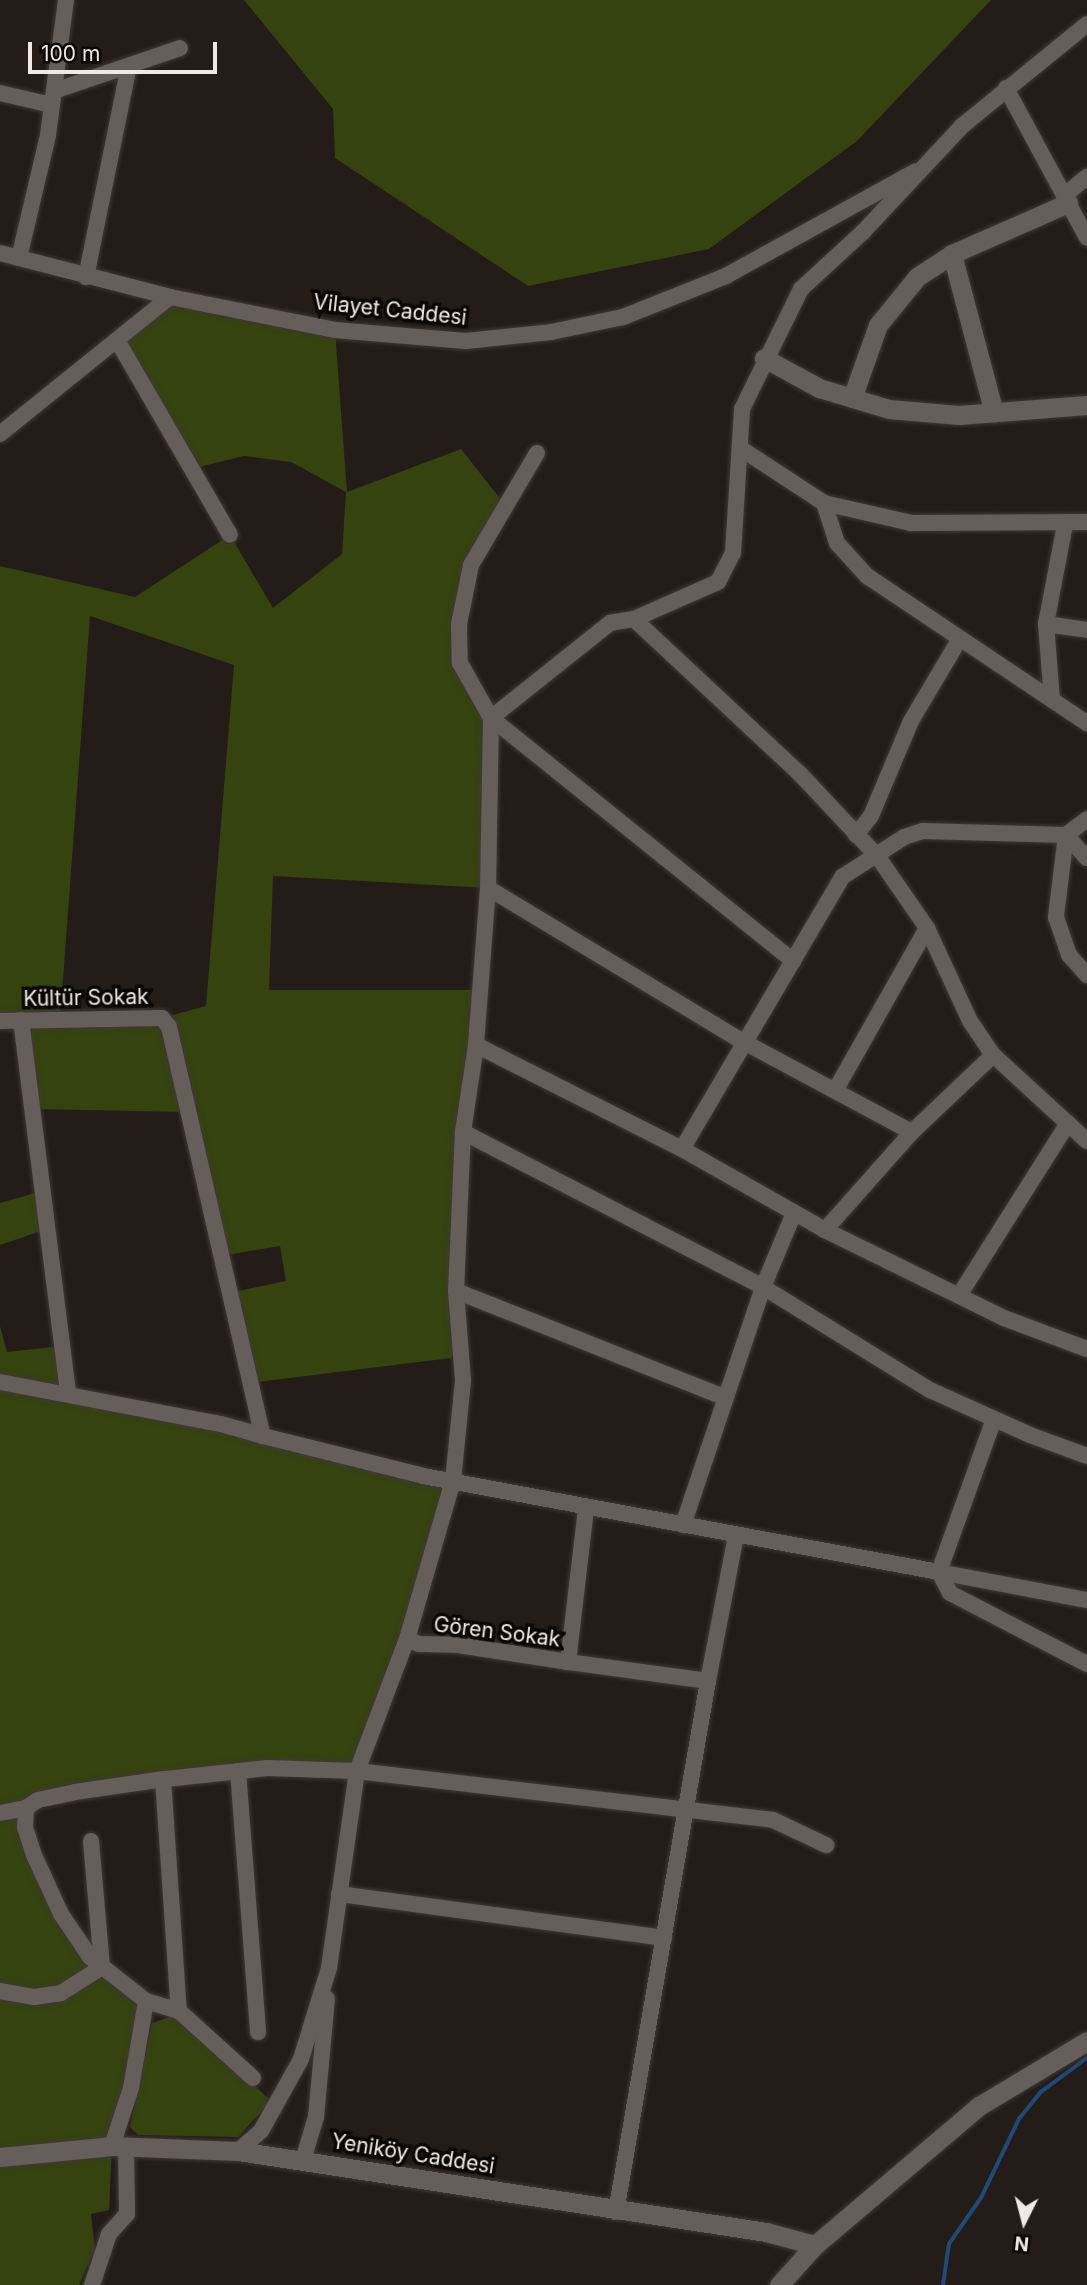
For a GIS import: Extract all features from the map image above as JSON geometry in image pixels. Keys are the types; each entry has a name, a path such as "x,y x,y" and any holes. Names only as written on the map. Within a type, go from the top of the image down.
{"street":[{"path":"19,258 53,98 66,0"},
{"path":"491,718 610,623 634,619 718,582 733,553 742,409 764,358 801,289 862,233 916,171 1006,88 1087,24"},
{"path":"0,93 53,98 129,65 180,48"},
{"path":"86,277 129,65"},
{"path":"1006,88 1087,238"},
{"name":"Vilayet Caddesi","path":"0,255 170,297 335,330 435,340 551,332 623,317 726,276 916,171"},
{"path":"852,398 878,325 918,277 952,254 1066,199 1087,177"},
{"path":"952,254 994,413"},
{"path":"0,434 170,297"},
{"path":"117,340 230,535"},
{"path":"764,358 819,388 888,409 994,413 1087,404"},
{"path":"740,448 824,503 911,523 1087,522"},
{"path":"537,453 471,565 459,624 460,663 491,718 793,961"},
{"path":"824,503 837,543 867,576 959,640 1087,723"},
{"path":"1052,700 1046,624 1065,524"},
{"path":"634,619 800,774 878,857 927,928 957,985 970,1021 993,1055 1087,1141"},
{"path":"1046,624 1087,629"},
{"path":"856,835 871,816 911,721 959,640"},
{"path":"407,1639 453,1481 463,1380 456,1292 463,1132 476,1045 488,888 491,718"},
{"path":"682,1149 742,1041 842,877 878,857 904,838 923,831 1012,837 1066,835 1087,819"},
{"path":"1066,835 1087,858"},
{"path":"1066,835 1056,917 1069,955 1087,975"},
{"path":"488,888 742,1041 912,1132"},
{"path":"836,1089 927,928"},
{"name":"Kültür Sokak","path":"0,1021 162,1018 169,1027 263,1436"},
{"path":"21,1020 68,1394"},
{"path":"476,1045 682,1149 825,1230 960,1294 1004,1318 1087,1349"},
{"path":"825,1230 912,1132 993,1055"},
{"path":"960,1294 1068,1123"},
{"path":"463,1132 762,1287 930,1390 993,1419 1087,1456"},
{"path":"683,1525 762,1287 794,1213"},
{"path":"456,1292 724,1397"},
{"path":"0,1382 222,1423 263,1436 453,1481 586,1508 1087,1600"},
{"path":"993,1419 939,1573 950,1593 1087,1664"},
{"name":"Gören Sokak","path":"330,1968 358,1771 407,1639 419,1644 458,1645 568,1662 586,1508"},
{"path":"616,2212 736,1535"},
{"path":"568,1662 708,1681"},
{"path":"238,1771 258,2032"},
{"path":"0,1813 26,1808 38,1800 75,1791 163,1779 238,1771 358,1771 685,1813 773,1820 826,1845"},
{"path":"163,1779 179,2011"},
{"path":"26,1808 25,1828 61,1914 102,1966 146,2001 179,2011 253,2078"},
{"path":"91,1841 102,1966"},
{"path":"339,1894 664,1938"},
{"path":"0,1991 34,1997 61,1993 102,1966"},
{"path":"238,2151 261,2131 285,2094 301,2059 330,1968"},
{"path":"303,2160 316,2117 330,1968"},
{"path":"92,2285 109,2234 127,2214 119,2146 146,2001"},
{"path":"779,2285 815,2245 979,2106 1087,2040"},
{"name":"Yeniköy Caddesi","path":"0,2157 119,2146 238,2151 616,2212 766,2232 815,2245"}],"green space":[{"path":"244,0 991,0 857,141 709,249 528,286 335,158 333,109"},
{"path":"170,297 335,330 347,492 461,449 506,506 471,565 460,663 491,718 488,888 273,876 269,990 480,990 463,1132 461,1347 451,1358 250,1383 229,1293 286,1281 280,1246 220,1256 188,1112 32,1109 21,1021 0,1021 0,566 135,597 230,535 273,608 342,554 346,492 291,462 244,456 191,469 117,340","holes":["90,616 234,665 206,1006 162,1018 60,1020"]},
{"path":"42,1191 47,1229 0,1245 0,1203"},
{"path":"0,1326 7,1352 62,1346 68,1394 453,1481 357,1771 267,1768 38,1800 25,1828 90,1957 146,2001 112,2146 109,2210 91,2214 95,2249 79,2285 0,2285"},
{"path":"178,2014 271,2101 238,2137 138,2135 130,2127 152,2023"}],"waterway":[{"path":"943,2285 949,2244 981,2198 1019,2119 1041,2092 1087,2058"}]}
